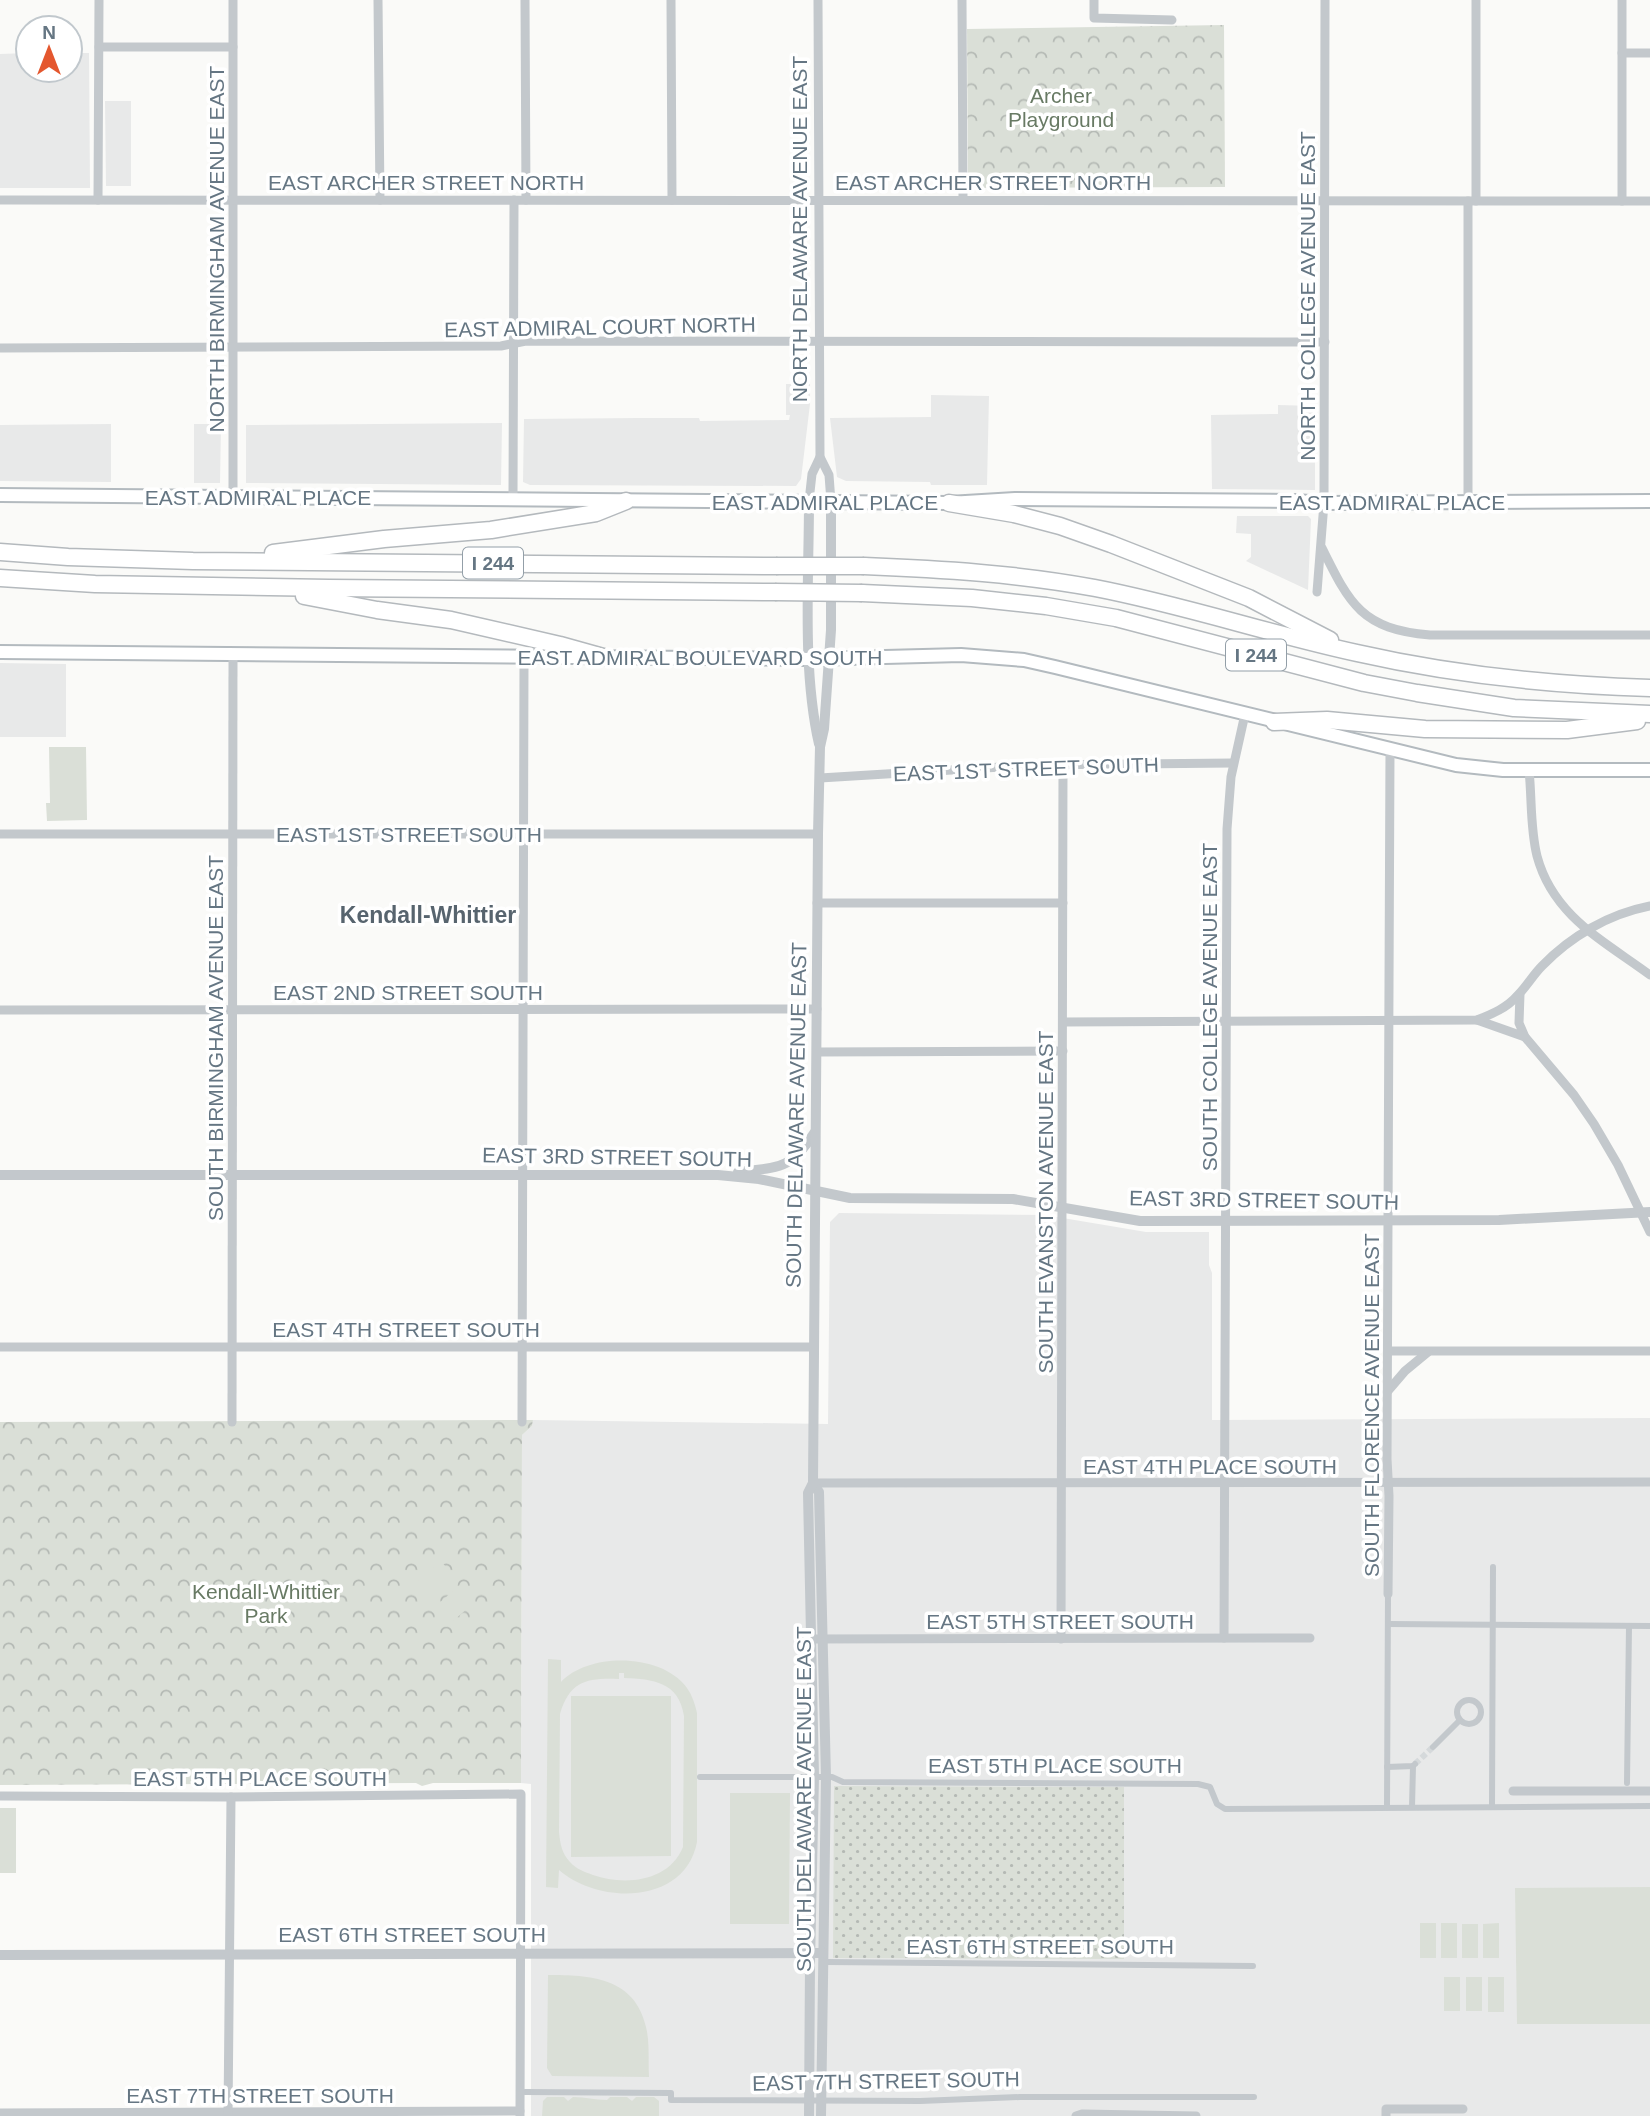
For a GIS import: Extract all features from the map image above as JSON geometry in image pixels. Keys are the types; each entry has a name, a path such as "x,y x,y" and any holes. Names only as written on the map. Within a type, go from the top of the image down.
{"highway":[{"path":"211,561 384,539 491,530 596,513 625,501"},
{"path":"949,503 1014,514 1060,526 1111,544 1249,598 1354,653"},
{"name":"I 244","path":"0,552 211,561 864,566 1008,575 1094,588 1172,604 1354,653 1470,675 1583,686 1650,688"},
{"name":"I 244","path":"0,578 95,584 862,593 972,598 1046,606 1116,618 1364,683 1417,693 1514,708 1650,714"},
{"path":"261,587 377,610 451,621 603,657"},
{"path":"1274,722 1327,720 1425,729 1567,730 1650,720"}],"main road":[{"name":"EAST ADMIRAL PLACE","path":"0,495 949,503 1035,499 1324,503 1650,501"},
{"name":"EAST ADMIRAL BOULEVARD SOUTH","path":"0,652 809,659 961,655 1024,660 1079,672 1390,750"},
{"path":"1390,750 1456,765 1503,770 1650,770"}],"street":[{"path":"98,200 99,0"},
{"name":"NORTH BIRMINGHAM AVENUE EAST","path":"233,0 233,497"},
{"path":"378,0 380,200"},
{"path":"525,0 526,200"},
{"path":"671,0 672,200"},
{"name":"NORTH DELAWARE AVENUE EAST","path":"818,0 820,457 829,475 831,502 830,659"},
{"path":"962,0 962,200"},
{"path":"1094,0 1094,18 1172,20"},
{"name":"NORTH COLLEGE AVENUE EAST","path":"1317,592 1324,503 1325,0"},
{"path":"1468,503 1476,0"},
{"path":"1622,0 1622,201"},
{"path":"99,47 233,47"},
{"path":"1622,53 1650,54"},
{"path":"513,499 514,200"},
{"name":"EAST ARCHER STREET NORTH","path":"0,201 1650,201"},
{"name":"EAST ADMIRAL COURT NORTH","path":"0,348 492,346 526,341 1325,342"},
{"name":"NORTH DELAWARE AVENUE EAST","path":"809,659 809,502 812,474 820,457"},
{"path":"1322,548 1345,593 1358,608 1371,619 1408,633 1650,635"},
{"name":"SOUTH BIRMINGHAM AVENUE EAST","path":"232,1422 233,654"},
{"path":"522,1422 524,657"},
{"name":"SOUTH DELAWARE AVENUE EAST","path":"809,659 820,747"},
{"name":"SOUTH DELAWARE AVENUE EAST","path":"821,2116 816,2100 810,1953 814,1776 808,1493 813,1483 820,747 830,659"},
{"name":"SOUTH COLLEGE AVENUE EAST","path":"1224,1638 1227,829 1233,763 1245,714"},
{"name":"SOUTH FLORENCE AVENUE EAST","path":"1387,1807 1390,750"},
{"name":"EAST 1ST STREET SOUTH","path":"820,778 1001,766 1233,763"},
{"name":"SOUTH EVANSTON AVENUE EAST","path":"1061,1639 1063,765"},
{"path":"1529,770 1533,833 1543,872 1554,894 1576,922 1650,975"},
{"name":"EAST 1ST STREET SOUTH","path":"0,835 818,834"},
{"path":"817,903 1063,903"},
{"path":"1477,1020 1505,1007 1520,994 1551,956 1573,938 1624,914 1650,906"},
{"path":"1520,994 1519,1023 1525,1037 1574,1095 1594,1124 1646,1212 1650,1232"},
{"name":"EAST 2ND STREET SOUTH","path":"0,1010 817,1009"},
{"path":"1063,1022 1477,1020 1525,1037"},
{"path":"817,1052 1063,1051"},
{"path":"718,1174 774,1168 789,1162 802,1151 816,1130"},
{"name":"EAST 3RD STREET SOUTH","path":"0,1175 718,1174 862,1199 1013,1199 1140,1221 1499,1220 1646,1212"},
{"name":"EAST 4TH STREET SOUTH","path":"0,1347 813,1347"},
{"path":"1388,1350 1650,1351"},
{"path":"1387,1392 1405,1371 1429,1352"},
{"name":"EAST 4TH PLACE SOUTH","path":"813,1483 1650,1482"},
{"name":"SOUTH DELAWARE AVENUE EAST","path":"810,2116 816,2100 825,1958 826,1777 819,1492 813,1483"},
{"path":"1492,1806 1493,1567"},
{"path":"1388,1623 1650,1626"},
{"path":"1627,1783 1629,1626"},
{"name":"EAST 5TH STREET SOUTH","path":"810,1639 1310,1638"},
{"path":"1463,1702 1475,1702 1481,1712 1473,1723 1460,1720 1458,1712 1463,1702"},
{"path":"1481,1712 1493,1711"},
{"path":"1433,1747 1460,1720"},
{"path":"1387,1767 1414,1765 1412,1807"},
{"name":"EAST 5TH PLACE SOUTH","path":"700,1777 814,1776 832,1777 843,1782 1198,1784 1210,1787 1217,1804 1225,1809 1650,1806"},
{"path":"1513,1791 1650,1791"},
{"name":"EAST 5TH PLACE SOUTH","path":"0,1796 520,1794 520,1953"},
{"path":"228,2114 231,1797"},
{"path":"520,1953 520,2114"},
{"name":"EAST 6TH STREET SOUTH","path":"0,1955 810,1953 825,1958 1253,1966"},
{"name":"EAST 7TH STREET SOUTH","path":"525,2092 671,2093 671,2100 1254,2097"},
{"path":"1386,2113 1463,2109"},
{"name":"EAST 7TH STREET SOUTH","path":"0,2113 520,2114"},
{"path":"1076,2116 1196,2116"}],"shaded area":[{"path":"84,53 89,53 90,188 0,188 0,54 14,54 14,84 84,84"},
{"path":"105,101 131,101 131,186 106,186"},
{"path":"786,384 810,384 801,479 796,486 530,485 523,482 524,419 789,420 790,415 786,415"},
{"path":"931,395 989,396 987,485 846,481 837,477 830,418 931,417"},
{"path":"1278,405 1315,406 1315,490 1212,489 1211,415 1278,414"},
{"path":"502,423 501,485 246,483 246,425"},
{"path":"111,424 111,482 0,481 0,425"},
{"path":"194,424 221,424 220,483 194,483"},
{"path":"1237,516 1308,516 1311,519 1308,590 1246,561 1251,557 1251,534 1236,533"},
{"path":"0,663 66,664 66,737 0,737"},
{"path":"839,1213 1045,1215 1146,1232 1209,1232 1209,1265 1212,1273 1212,1420 1650,1418 1650,2116 531,2116 531,1784 521,1783 522,1435 532,1426 533,1420 828,1424 830,1222"}],"green space":[{"name":"Archer Playground","path":"1224,25 1225,187 968,188 967,29"},
{"path":"49,747 86,747 87,820 47,821 46,803 50,803"},
{"name":"Kendall-Whittier Park","path":"533,1420 532,1426 522,1435 521,1783 433,1783 422,1786 416,1783 0,1785 0,1422"},
{"path":"441,1561 455,1578 426,1604 411,1587"},
{"path":"460,1585 475,1602 446,1627 431,1610"},
{"path":"548,1659 561,1660 561,1682 573,1672 607,1661 644,1663 676,1676 689,1691 697,1713 697,1842 689,1863 676,1878 659,1888 638,1893 596,1889 559,1870 558,1888 546,1887","holes":["619,1673 624,1673 624,1678 654,1681 670,1689 677,1696 684,1716 683,1847 667,1868 657,1874 631,1880 605,1878 575,1867 563,1852 559,1832 560,1714 564,1703 569,1694 582,1683 598,1679 619,1679"]},
{"path":"571,1696 671,1696 671,1856 571,1857"},
{"path":"834,1786 1124,1787 1124,1959 833,1958"},
{"path":"730,1793 790,1793 789,1924 730,1924"},
{"path":"0,1808 16,1808 16,1873 0,1873"},
{"path":"1650,1887 1650,2024 1517,2024 1515,1888"},
{"path":"1420,1923 1436,1923 1436,1958 1420,1958"},
{"path":"1441,1923 1457,1923 1457,1958 1441,1958"},
{"path":"1499,1923 1499,1958 1483,1958 1483,1924"},
{"path":"1462,1924 1478,1924 1478,1958 1462,1958"},
{"path":"548,1975 594,1978 608,1982 632,1998 646,2027 649,2077 552,2076 547,2068"},
{"path":"1444,1977 1460,1977 1460,2011 1444,2011"},
{"path":"1466,1977 1482,1977 1482,2011 1466,2011"},
{"path":"1488,1977 1504,1977 1504,2012 1488,2012"},
{"path":"547,2097 564,2097 568,2101 573,2097 607,2100 610,2097 627,2097 632,2101 636,2097 654,2097 659,2101 659,2116 542,2116 543,2101"}],"tunnel":[{"path":"1415,1764 1433,1747"}],"district":[{"name":"Kendall-Whittier","path":"428,915"}]}
